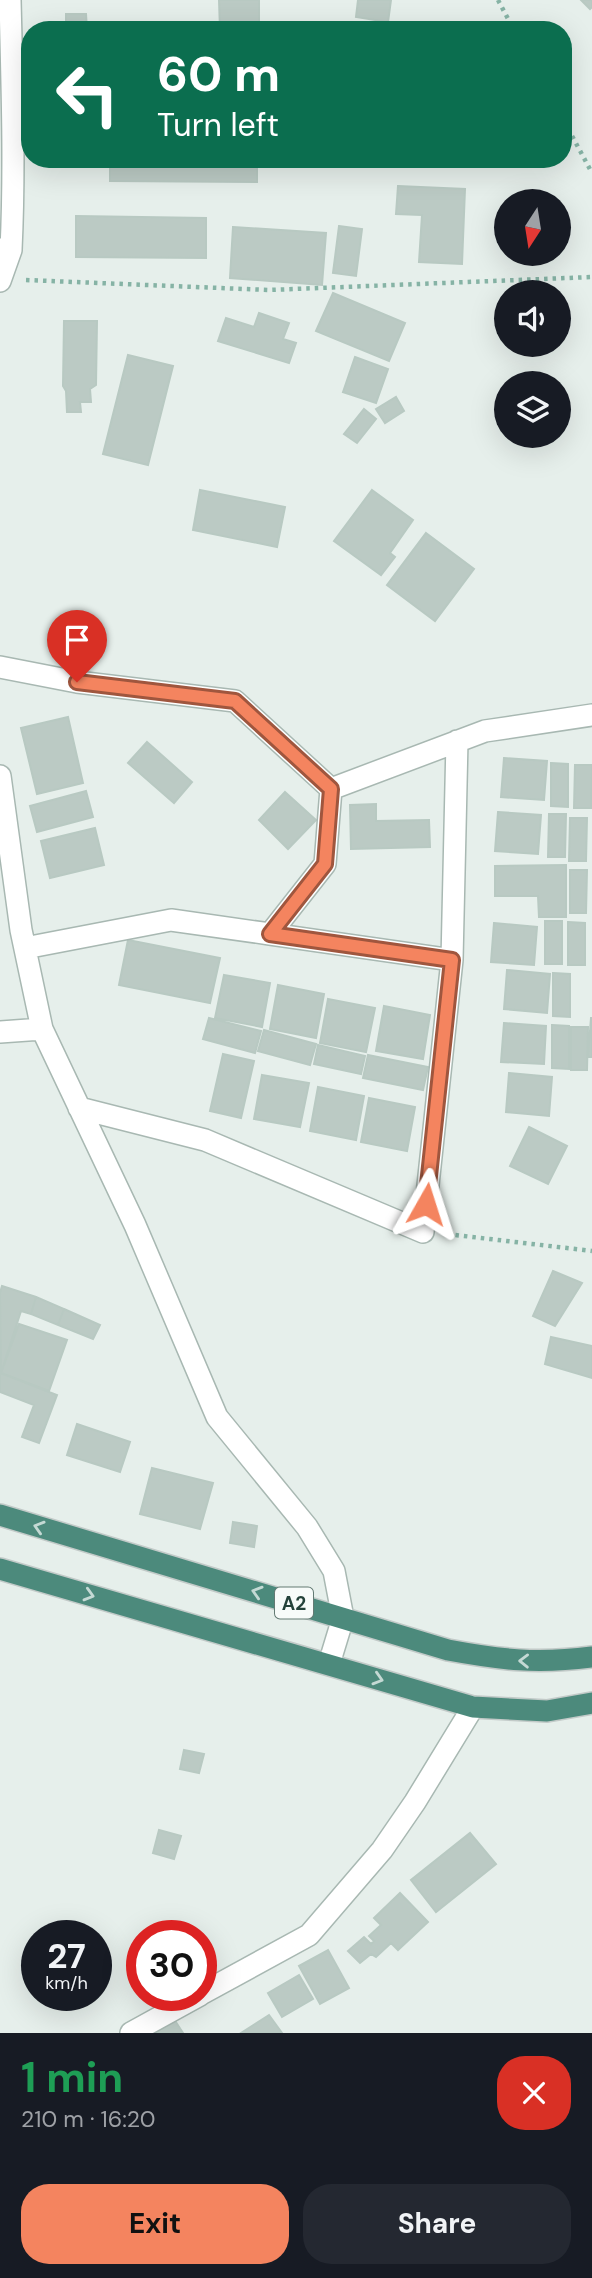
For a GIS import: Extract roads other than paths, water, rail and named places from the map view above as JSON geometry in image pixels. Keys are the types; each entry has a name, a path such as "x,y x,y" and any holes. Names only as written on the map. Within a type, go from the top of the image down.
{"highway":[{"name":"A2","path":"0,1515 448,1650 506,1661 555,1662 592,1657"},
{"name":"A2","path":"0,1569 473,1707 547,1711 592,1703"}],"street":[{"path":"0,280 14,158 10,0"},
{"path":"0,667 77,682 235,701 331,789"},
{"path":"331,789 485,731 592,715"},
{"path":"79,1108 205,1140 423,1231 452,960 457,741"},
{"path":"0,776 25,948 42,1029 135,1225 216,1417 307,1527 334,1571 343,1618 329,1664"},
{"path":"270,934 325,864 331,789"},
{"path":"25,948 171,920 452,960"},
{"path":"0,1032 42,1029"},
{"path":"217,1986 309,1935 382,1850 473,1707"},
{"path":"131,2033 172,2011"}]}
